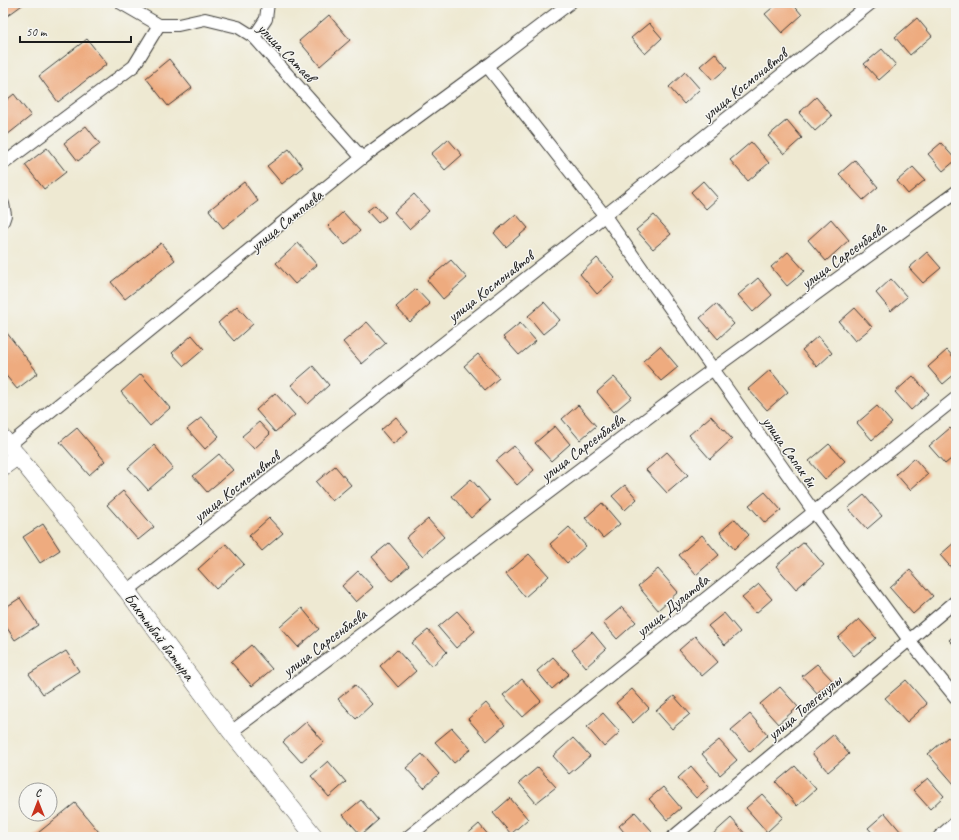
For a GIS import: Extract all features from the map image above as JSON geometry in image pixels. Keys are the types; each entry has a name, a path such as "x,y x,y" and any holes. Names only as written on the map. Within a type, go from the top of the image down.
{"street":[{"path":"3,164 134,66 159,25 122,3"},
{"path":"254,36 266,19 268,3"},
{"name":"улица Сатпаева","path":"3,467 10,446 362,158 570,3"},
{"name":"улица Космонавтов","path":"127,591 284,470 871,3"},
{"name":"улица Сатаев","path":"159,25 178,25 205,19 238,27 254,36 362,158"},
{"name":"улица Сапак би","path":"487,66 605,216 814,512 909,640 956,698"},
{"name":"улица Сарсенбаева","path":"231,732 712,369 956,192"},
{"path":"3,204 5,216 3,221"},
{"name":"улица Дулатова","path":"408,837 956,398"},
{"name":"Бактыбай батыра","path":"10,446 127,591 231,732 315,837"},
{"name":"улица Толегенулы","path":"673,837 956,601"},
{"path":"939,837 956,822"}],"building":[{"path":"3,3 25,3 3,19"},
{"path":"778,3 792,3 802,15 782,33 765,14"},
{"path":"329,15 350,40 320,66 299,41"},
{"path":"917,18 932,36 910,55 895,37"},
{"path":"649,23 662,38 645,54 631,38"},
{"path":"87,39 107,64 58,102 39,76"},
{"path":"882,49 896,65 879,80 864,64"},
{"path":"715,53 727,68 713,80 700,66"},
{"path":"169,59 192,88 168,106 146,78"},
{"path":"685,72 700,89 684,104 669,87"},
{"path":"14,94 31,116 7,135 3,131 3,103"},
{"path":"816,97 832,116 815,131 799,113"},
{"path":"787,120 802,138 784,154 768,136"},
{"path":"86,126 100,144 78,161 64,143"},
{"path":"448,139 462,155 445,170 431,154"},
{"path":"751,142 769,163 748,181 730,160"},
{"path":"941,143 956,160 943,171 928,154"},
{"path":"47,148 66,172 44,189 25,165"},
{"path":"289,149 303,167 282,184 267,166"},
{"path":"855,160 878,187 863,200 839,174"},
{"path":"913,167 925,180 908,194 897,181"},
{"path":"703,181 718,198 706,209 691,192"},
{"path":"244,182 258,201 223,228 209,210"},
{"path":"414,194 429,211 409,229 394,212"},
{"path":"375,205 386,217 378,223 367,211"},
{"path":"343,212 360,231 345,245 328,226"},
{"path":"516,214 528,228 506,247 494,233"},
{"path":"654,215 671,234 653,249 636,230"},
{"path":"831,219 849,240 826,261 808,240"},
{"path":"161,243 175,260 125,299 111,282"},
{"path":"298,243 317,265 295,284 276,263"},
{"path":"788,252 805,271 787,286 771,267"},
{"path":"927,252 941,268 923,283 909,268"},
{"path":"597,258 615,278 597,294 580,274"},
{"path":"451,260 467,278 443,299 427,280"},
{"path":"758,278 772,295 753,312 738,295"},
{"path":"891,279 907,297 891,311 876,293"},
{"path":"416,289 430,304 410,322 396,307"},
{"path":"544,302 560,320 543,334 528,316"},
{"path":"716,304 734,324 718,339 700,318"},
{"path":"237,306 253,324 234,341 218,323"},
{"path":"855,308 872,327 855,341 839,322"},
{"path":"367,322 386,343 362,364 343,342"},
{"path":"520,323 536,341 519,355 503,337"},
{"path":"3,328 38,373 17,389 3,372"},
{"path":"192,335 204,349 184,366 172,353"},
{"path":"818,336 832,353 817,367 802,350"},
{"path":"660,346 678,367 661,381 643,361"},
{"path":"947,350 956,360 956,373 943,384 928,367"},
{"path":"478,354 499,378 485,390 464,366"},
{"path":"313,366 329,385 308,404 291,385"},
{"path":"770,370 788,392 767,410 748,389"},
{"path":"141,374 170,408 150,426 121,392"},
{"path":"913,376 929,394 911,410 895,392"},
{"path":"614,377 632,397 614,412 597,392"},
{"path":"275,393 295,415 275,432 256,410"},
{"path":"578,405 596,426 580,440 562,419"},
{"path":"877,406 892,423 872,440 857,423"},
{"path":"711,416 732,439 710,459 689,435"},
{"path":"202,417 219,436 205,449 187,429"},
{"path":"396,417 408,431 393,444 381,430"},
{"path":"259,422 270,434 254,449 242,436"},
{"path":"555,426 570,444 551,461 535,443"},
{"path":"77,428 105,461 89,475 60,442"},
{"path":"950,428 956,435 956,455 945,464 929,446"},
{"path":"829,444 845,461 825,479 809,461"},
{"path":"154,445 173,468 148,490 128,468"},
{"path":"514,446 534,470 517,485 496,461"},
{"path":"667,452 688,475 667,493 646,470"},
{"path":"219,454 233,470 207,492 193,476"},
{"path":"914,458 928,474 910,490 896,474"},
{"path":"335,466 351,485 332,501 316,482"},
{"path":"471,479 490,501 471,518 452,496"},
{"path":"625,485 637,499 625,510 612,496"},
{"path":"123,491 154,527 138,540 107,505"},
{"path":"765,492 781,510 765,523 749,505"},
{"path":"864,495 882,516 867,529 848,508"},
{"path":"602,503 620,524 603,538 585,518"},
{"path":"269,518 283,533 262,551 249,536"},
{"path":"428,519 444,537 422,556 406,538"},
{"path":"735,519 749,535 734,549 720,532"},
{"path":"43,524 60,550 40,563 23,537"},
{"path":"569,527 586,546 567,563 550,544"},
{"path":"702,535 719,555 696,575 679,555"},
{"path":"956,541 956,573 940,555"},
{"path":"804,542 824,565 796,589 776,566"},
{"path":"389,543 409,566 392,581 372,557"},
{"path":"226,544 244,564 216,589 198,569"},
{"path":"529,554 549,576 525,597 506,574"},
{"path":"658,569 678,592 658,610 638,586"},
{"path":"910,570 933,596 913,614 890,588"},
{"path":"358,571 373,587 356,602 342,586"},
{"path":"759,584 772,599 756,613 742,598"},
{"path":"20,598 38,625 15,640 3,622 3,609"},
{"path":"622,607 636,622 617,639 603,623"},
{"path":"302,608 319,629 298,647 280,627"},
{"path":"457,611 475,631 456,648 438,627"},
{"path":"724,613 740,632 725,645 708,626"},
{"path":"859,619 876,638 854,656 838,638"},
{"path":"428,630 447,652 432,666 412,643"},
{"path":"592,632 606,649 586,667 572,650"},
{"path":"956,634 956,647 949,640"},
{"path":"695,636 718,662 702,676 679,650"},
{"path":"251,645 272,669 252,686 231,662"},
{"path":"397,650 416,671 398,687 380,666"},
{"path":"66,651 79,671 43,694 29,674"},
{"path":"553,657 569,674 552,689 537,671"},
{"path":"817,664 832,680 817,693 802,676"},
{"path":"522,679 541,701 523,717 503,695"},
{"path":"906,680 927,704 907,722 885,698"},
{"path":"355,685 372,704 356,719 338,699"},
{"path":"780,687 798,707 778,724 760,704"},
{"path":"632,689 649,708 633,723 616,703"},
{"path":"674,696 690,714 672,729 656,711"},
{"path":"486,703 505,725 487,741 468,719"},
{"path":"603,713 620,732 604,747 587,727"},
{"path":"750,714 768,735 750,752 731,730"},
{"path":"306,722 324,742 301,762 283,742"},
{"path":"452,728 471,749 454,763 435,742"},
{"path":"833,735 849,754 828,772 812,753"},
{"path":"948,737 956,746 956,782 954,784 928,754"},
{"path":"573,738 590,756 569,774 553,756"},
{"path":"719,740 737,760 720,775 702,754"},
{"path":"422,754 439,774 424,788 406,768"},
{"path":"328,761 346,782 329,797 311,776"},
{"path":"691,766 709,787 696,798 678,778"},
{"path":"795,766 816,789 797,806 776,782"},
{"path":"538,767 556,787 536,803 519,783"},
{"path":"928,778 944,796 930,809 913,790"},
{"path":"663,787 681,808 667,820 649,799"},
{"path":"762,794 783,817 767,832 746,808"},
{"path":"510,798 528,819 511,834 493,813"},
{"path":"361,800 378,820 361,835 343,815"},
{"path":"75,803 103,837 33,837 52,822 58,822 58,817"},
{"path":"635,812 652,831 645,837 628,837 619,826"},
{"path":"885,813 901,832 895,837 876,837 868,828"},
{"path":"731,818 748,837 714,837 712,835"},
{"path":"479,824 490,837 464,837"}]}
